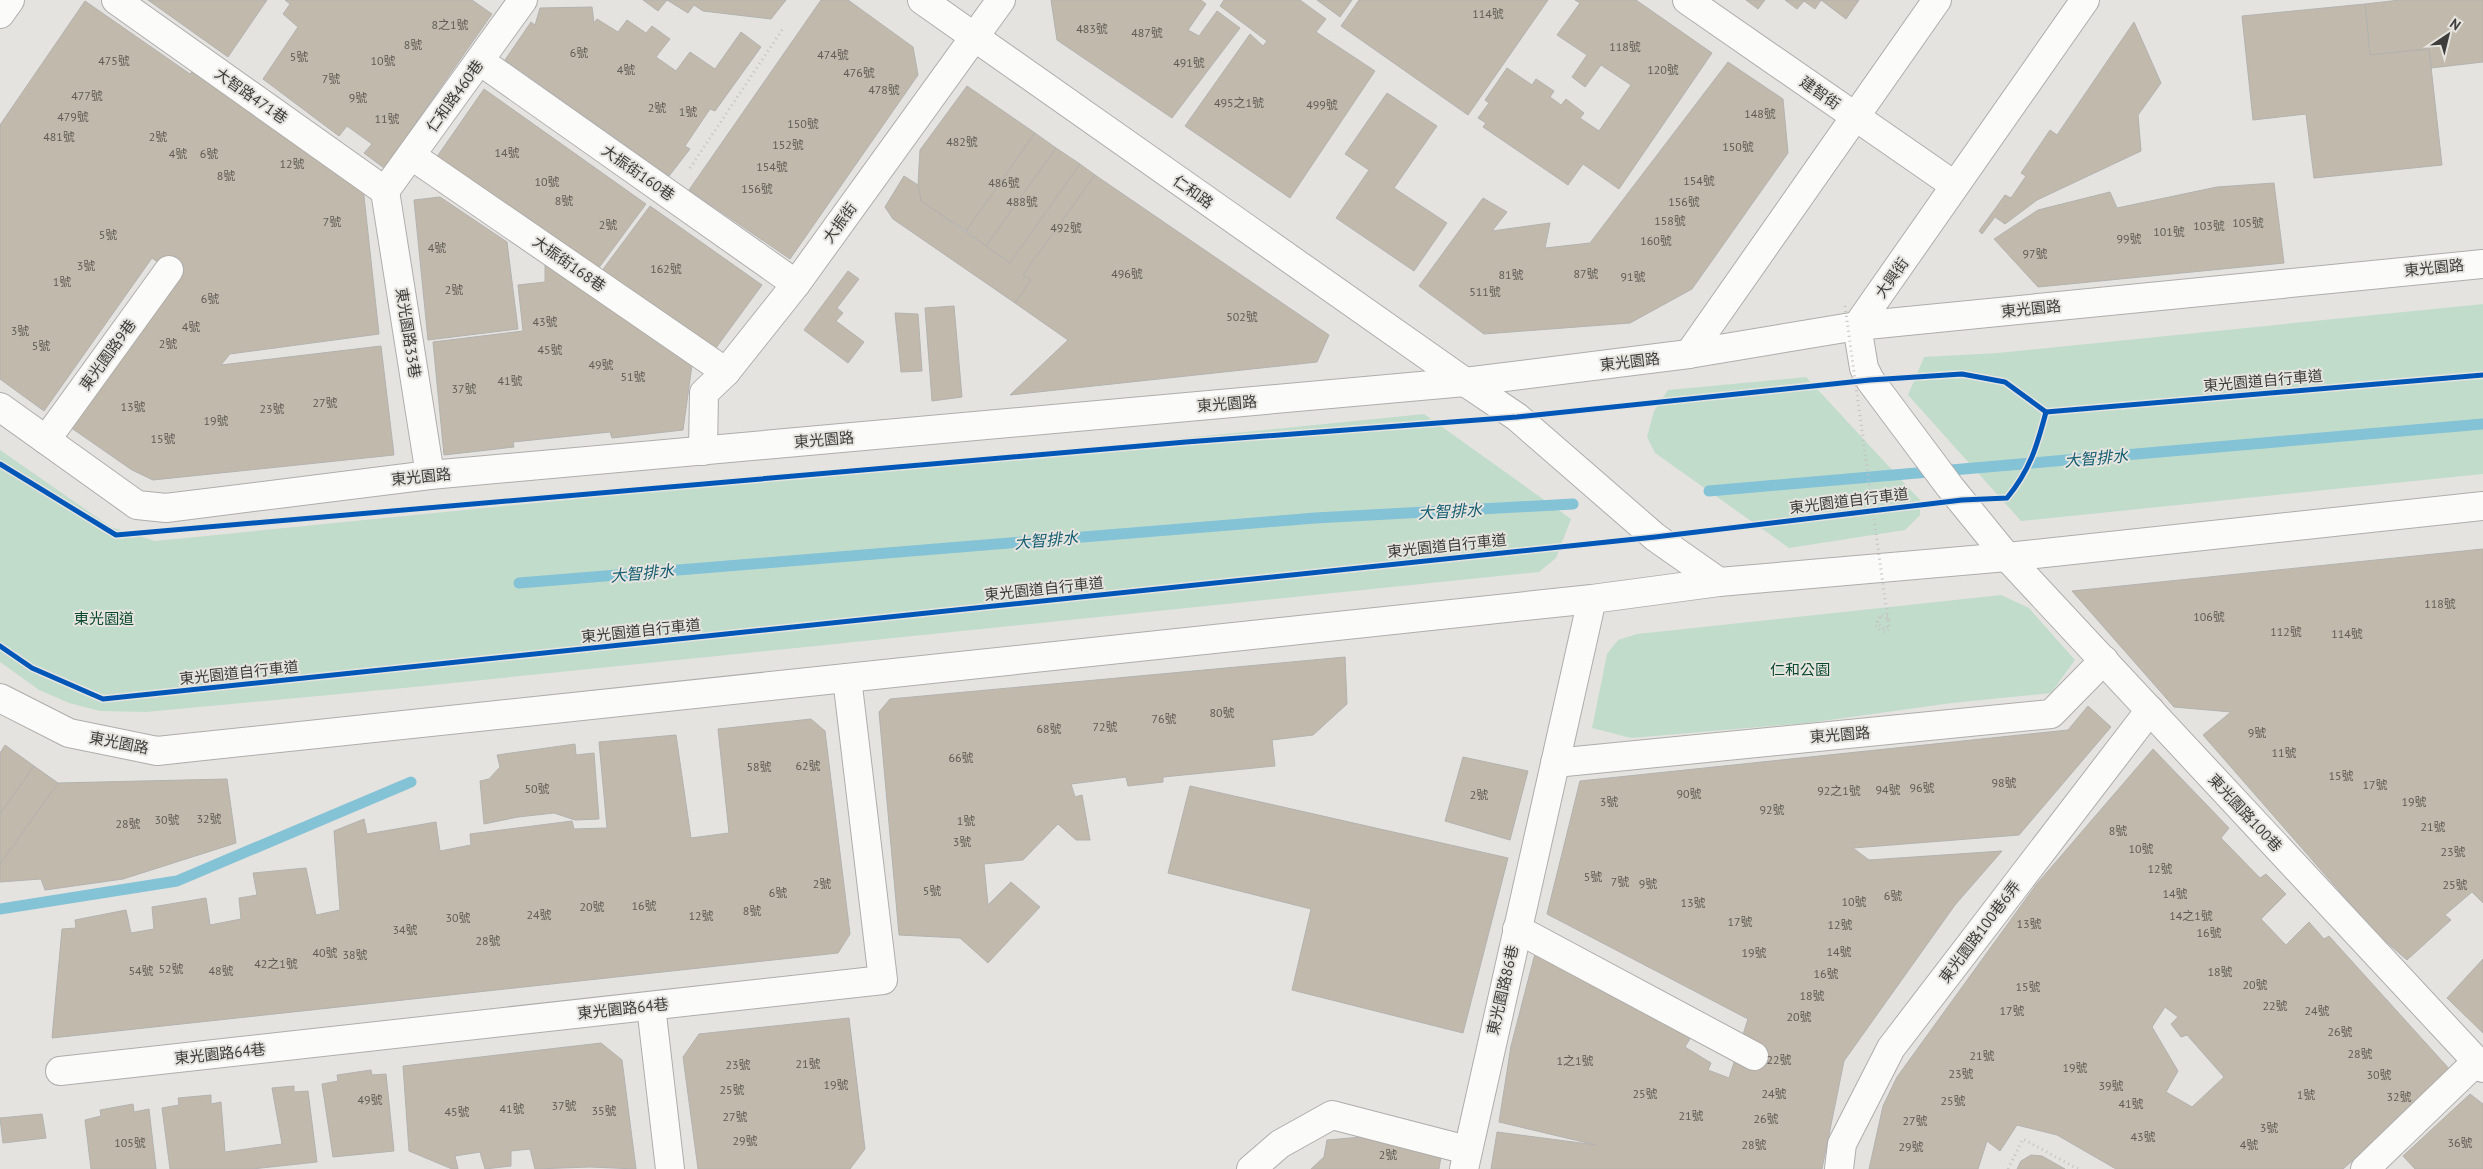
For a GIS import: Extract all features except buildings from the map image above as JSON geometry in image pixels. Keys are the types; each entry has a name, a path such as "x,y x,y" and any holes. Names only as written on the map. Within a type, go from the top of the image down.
{"street":[{"path":"0,14 10,0"},
{"name":"大智路471巷","path":"116,0 385,192"},
{"name":"仁和路","path":"922,0 1517,417 1655,537 1719,582"},
{"name":"大振街","path":"702,451 704,393 726,372 796,284 1001,0"},
{"name":"建智街","path":"1687,0 1954,185"},
{"path":"1689,354 1937,0"},
{"name":"大興街","path":"1851,316 1954,185 2085,0"},
{"name":"仁和路460巷","path":"385,192 480,61 515,3"},
{"name":"大振街160巷","path":"480,61 796,284"},
{"name":"大振街168巷","path":"412,156 726,372"},
{"name":"東光園路33巷","path":"385,192 430,475"},
{"name":"東光園路","path":"0,407 137,505 166,508 430,475 1465,382 1689,354 1851,316 2483,264"},
{"name":"東光園路9巷","path":"46,440 169,270"},
{"path":"1851,316 1864,368 1860,381 1922,449 1950,487 2007,556"},
{"name":"東光園路","path":"0,698 69,734 157,751 1592,599 1719,582 2007,556 2483,506"},
{"name":"東光園路100巷","path":"2007,556 2479,1065"},
{"name":"東光園路86巷","path":"1251,1169 1280,1144 1332,1115 1466,1159 1592,599"},
{"name":"東光園路","path":"1555,763 2051,714 2104,660"},
{"name":"東光園路64巷","path":"60,1071 883,980 847,678"},
{"name":"東光園路100巷6弄","path":"1839,1169 1842,1144 1891,1048 2150,710"},
{"path":"1517,929 1754,1056"},
{"path":"651,1006 670,1169"},
{"path":"2365,1169 2479,1065"}],"path":[{"path":"672,196 784,27"},
{"path":"1851,316 1888,621 1887,627 1884,629 1878,623 1881,618 1890,619 1889,629 1885,632 1875,625 1880,615 1890,616"},
{"path":"2008,1169 2023,1139 2078,1169"}],"green space":[{"path":"2483,304 2483,474 2021,521 1908,395 1924,357 1997,353"},
{"path":"1806,377 1920,500 1920,515 1905,530 1789,548 1655,453 1647,437 1654,411 1668,390"},
{"name":"東光園道","path":"1424,414 1571,519 1556,558 1539,572 404,688 146,712 100,711 69,703 39,690 0,662 0,450 111,527 155,541"},
{"name":"仁和公園","path":"2001,595 2029,608 2075,660 2051,693 1952,703 1808,723 1631,738 1592,728 1607,654 1618,640 1637,634"}],"waterway":[{"name":"大智排水","path":"1709,491 2483,424"},
{"name":"大智排水","path":"519,583 1315,518 1573,504"},
{"path":"0,909 177,881 411,782"}],"cycle path":[{"name":"東光園道自行車道","path":"0,464 116,535 1186,442 1517,417 1870,380 1962,374 2005,382 2046,412 2483,375"},
{"name":"東光園道自行車道","path":"0,646 32,668 103,699 1655,537 1962,500 2007,498 2022,478 2032,457 2046,412"}]}
